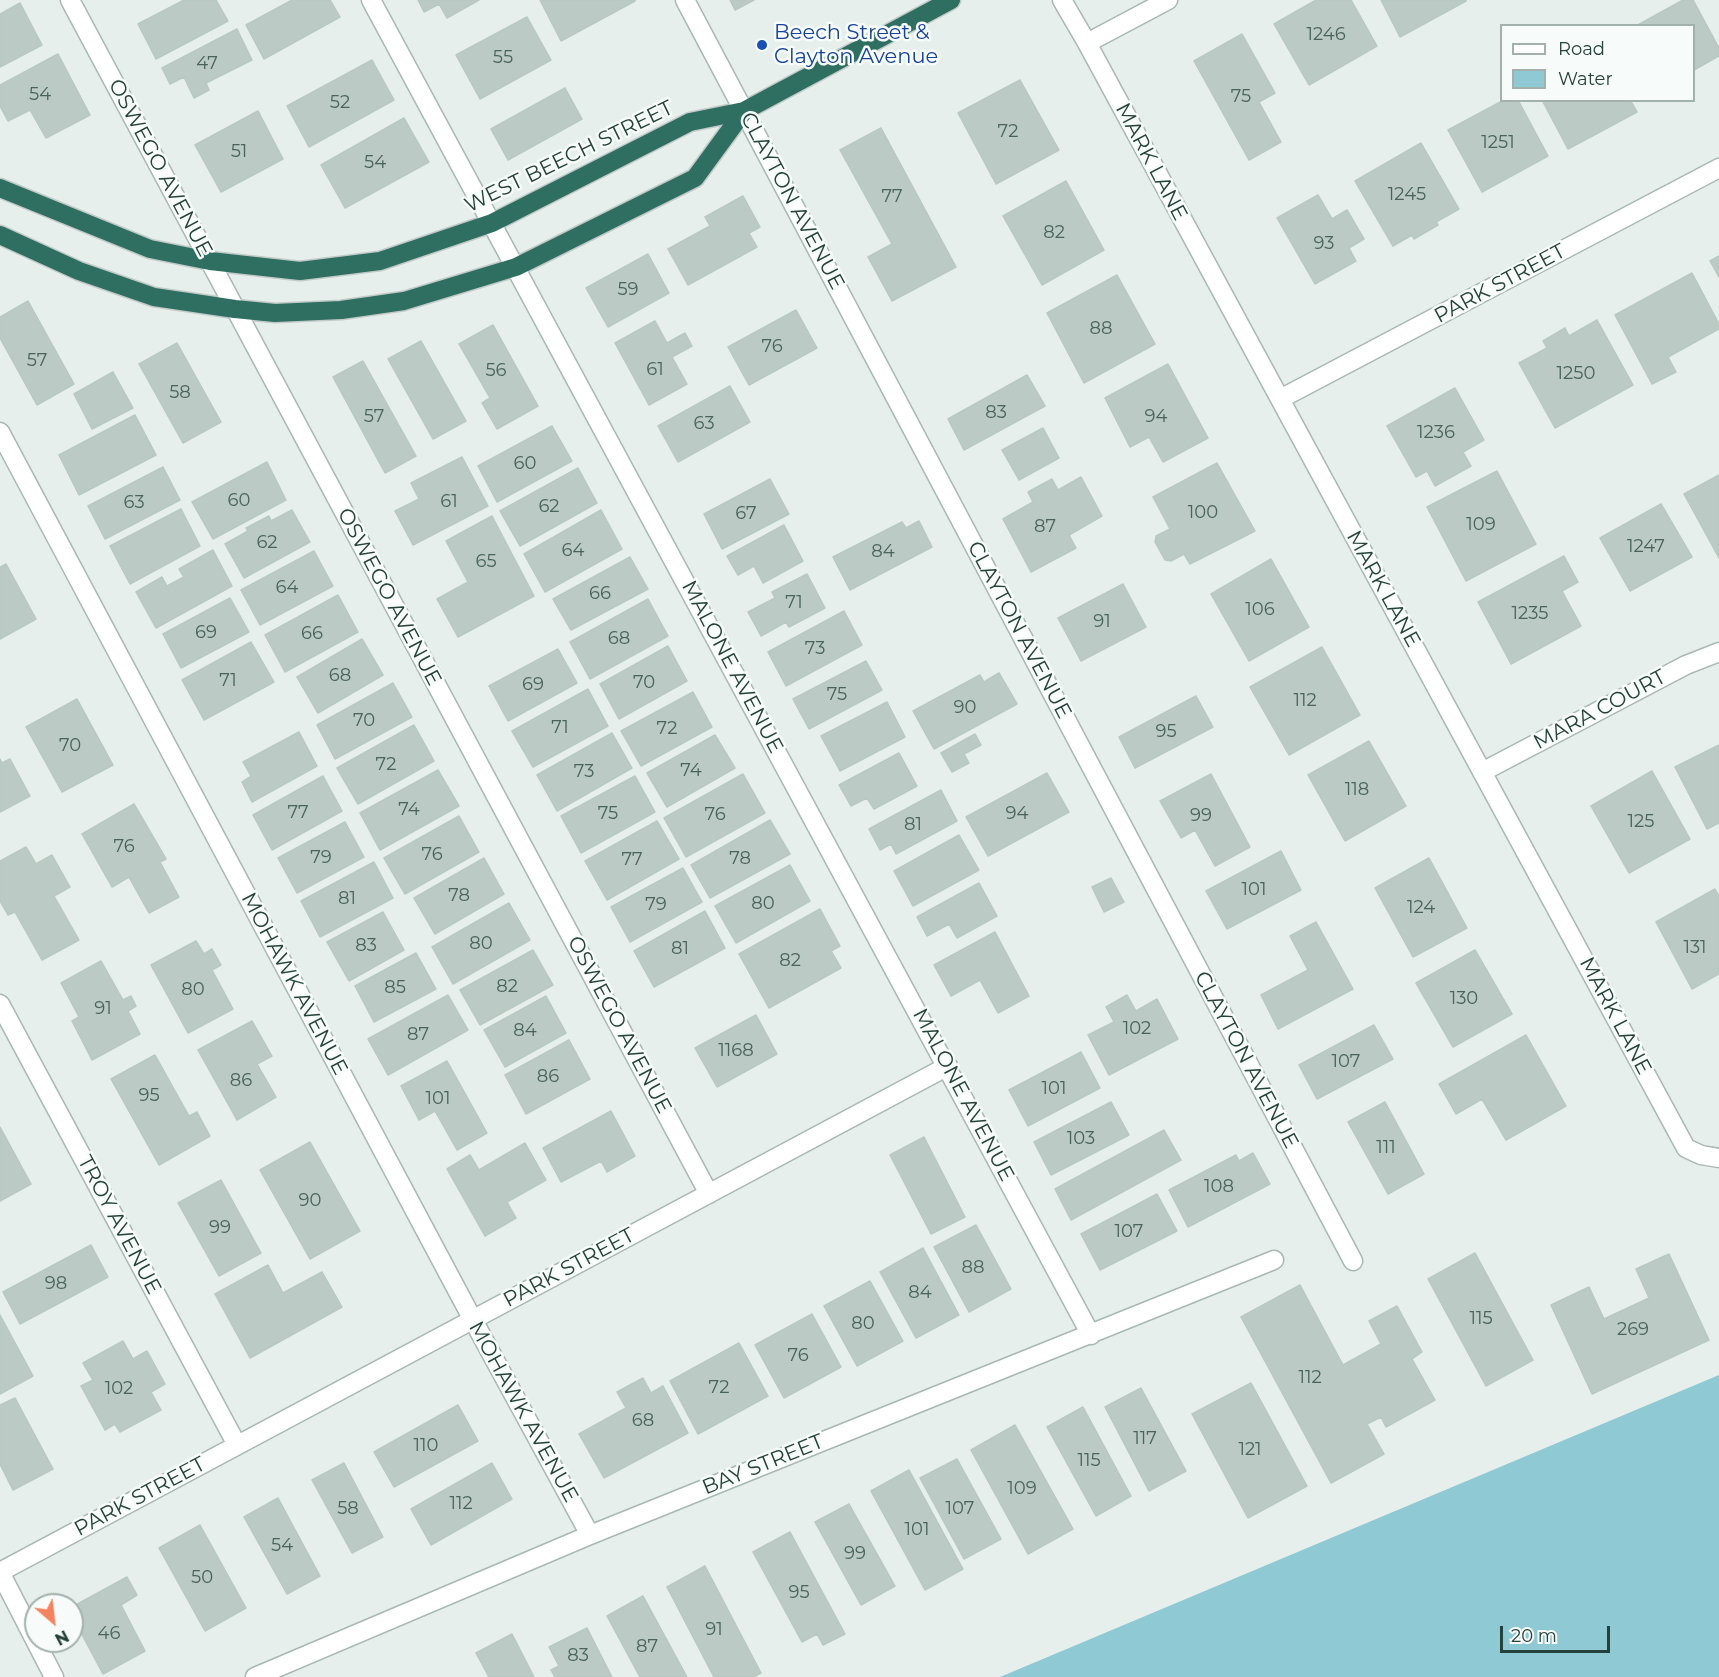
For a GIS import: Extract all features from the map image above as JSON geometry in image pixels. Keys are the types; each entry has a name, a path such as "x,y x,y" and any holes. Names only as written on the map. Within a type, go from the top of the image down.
{"highway":[{"name":"WEST BEECH STREET","path":"0,188 150,249 210,261 300,271 380,261 492,224 690,122 744,111 951,0"},
{"name":"WEST BEECH STREET","path":"0,235 79,271 154,297 275,313 341,310 404,301 516,267 695,178 744,111"}],"street":[{"name":"OSWEGO AVENUE","path":"70,0 709,1194"},
{"name":"MALONE AVENUE","path":"371,0 948,1066 1091,1335"},
{"name":"CLAYTON AVENUE","path":"685,0 1353,1261"},
{"name":"MARK LANE","path":"1062,0 1686,1148 1701,1155 1719,1158"},
{"path":"1087,43 1168,0"},
{"name":"PARK STREET","path":"1280,399 1719,168"},
{"name":"MOHAWK AVENUE","path":"0,432 473,1320 590,1534"},
{"name":"MARA COURT","path":"1482,772 1686,665 1719,652"},
{"name":"TROY AVENUE","path":"0,1004 237,1445"},
{"name":"PARK STREET","path":"0,1572 948,1066"},
{"name":"BAY STREET","path":"255,1677 590,1534 1274,1260"},
{"path":"0,1572 54,1677"}],"water":[{"path":"1719,1375 1719,1677 1000,1677"}],"building":[{"path":"184,0 216,0 228,21 156,59 138,24"},
{"path":"292,0 330,0 340,17 264,59 246,25"},
{"path":"418,0 479,0 447,18 439,4 424,12"},
{"path":"540,0 635,0 635,1 561,41"},
{"path":"730,0 754,0 735,10"},
{"path":"1316,0 1351,0 1377,46 1309,85 1274,24"},
{"path":"1381,0 1466,0 1466,1 1400,37"},
{"path":"1683,0 1693,0 1719,48 1719,56 1695,69 1695,24 1640,24"},
{"path":"20,3 42,45 0,67 0,14"},
{"path":"527,17 551,60 480,99 456,55"},
{"path":"237,29 252,60 206,83 209,90 194,98 184,77 170,84 162,68"},
{"path":"1242,34 1275,93 1259,102 1281,142 1249,160 1194,61"},
{"path":"58,54 90,115 46,138 30,110 8,121 0,106 0,85"},
{"path":"372,60 394,100 309,147 287,106"},
{"path":"1020,80 1059,150 996,184 958,113"},
{"path":"565,88 582,119 508,160 491,129"},
{"path":"1500,102 1519,102 1548,156 1482,192 1448,130"},
{"path":"1543,102 1631,102 1637,112 1568,149"},
{"path":"258,111 283,159 221,192 195,145"},
{"path":"404,118 429,162 345,208 321,165"},
{"path":"881,128 956,267 892,301 868,257 892,244 840,150"},
{"path":"1421,143 1459,209 1436,222 1438,225 1414,239 1412,235 1393,246 1355,181"},
{"path":"1066,181 1104,250 1042,285 1003,216"},
{"path":"1318,195 1332,219 1347,210 1364,239 1349,248 1356,261 1315,284 1277,218"},
{"path":"743,196 760,227 749,233 757,247 688,285 668,249 710,226 705,217"},
{"path":"648,254 669,293 608,327 586,288"},
{"path":"1719,256 1719,277 1710,261"},
{"path":"1692,273 1719,324 1719,329 1668,357 1676,372 1652,384 1615,315"},
{"path":"1117,275 1155,344 1084,383 1047,313"},
{"path":"28,301 74,384 37,405 0,338 0,317"},
{"path":"796,310 817,348 749,385 728,347"},
{"path":"1597,320 1633,385 1555,428 1519,363 1547,348 1543,341 1565,328 1569,336"},
{"path":"655,321 667,343 685,333 692,346 672,357 687,384 649,405 615,343"},
{"path":"493,325 538,406 497,429 482,403 490,398 459,344"},
{"path":"421,341 466,421 433,439 388,359"},
{"path":"177,343 221,422 183,443 139,364"},
{"path":"363,361 416,456 385,473 333,377"},
{"path":"1168,364 1208,438 1163,462 1149,437 1130,447 1105,398"},
{"path":"113,372 133,408 92,429 74,394"},
{"path":"1027,375 1045,406 964,450 948,419"},
{"path":"730,386 750,422 678,462 658,426"},
{"path":"1455,388 1484,440 1463,452 1471,466 1435,486 1427,471 1416,477 1387,426"},
{"path":"135,415 156,455 79,495 59,455"},
{"path":"552,426 572,461 497,502 478,466"},
{"path":"1043,428 1059,458 1019,480 1002,450"},
{"path":"462,457 488,506 413,545 395,511 419,499 411,483"},
{"path":"267,462 286,500 213,539 192,502"},
{"path":"1217,463 1255,531 1190,564 1184,554 1171,561 1165,560 1155,542 1156,536 1170,529 1153,497"},
{"path":"163,467 180,500 105,539 88,506"},
{"path":"578,468 597,503 520,546 500,511"},
{"path":"1497,471 1536,544 1466,581 1427,507"},
{"path":"1719,475 1719,558 1684,494"},
{"path":"1081,477 1102,516 1069,535 1076,548 1031,572 1003,519 1033,502 1028,492 1052,479 1058,490"},
{"path":"770,479 789,514 722,549 704,514"},
{"path":"1661,504 1692,557 1630,591 1600,538"},
{"path":"181,509 200,546 130,584 110,546"},
{"path":"292,510 310,542 244,578 225,544 248,531 246,528 269,516 271,521"},
{"path":"601,510 622,549 545,592 524,554"},
{"path":"492,516 534,596 458,637 437,599 468,582 446,541"},
{"path":"919,521 932,547 850,590 833,557 902,522 906,528"},
{"path":"784,525 803,561 763,583 754,566 738,575 727,556"},
{"path":"213,550 232,586 156,628 136,592 162,577 167,586 184,577 179,569"},
{"path":"314,551 333,586 260,625 241,590"},
{"path":"1564,556 1578,582 1562,591 1581,626 1511,664 1478,602"},
{"path":"630,557 648,589 571,630 553,599"},
{"path":"1271,559 1309,627 1249,661 1211,594"},
{"path":"6,564 36,619 0,639 0,567"},
{"path":"807,574 825,608 789,627 786,622 761,636 748,612 775,598 772,592"},
{"path":"1123,584 1146,627 1081,661 1058,618"},
{"path":"338,595 358,632 285,672 265,635"},
{"path":"230,598 249,632 181,668 163,634"},
{"path":"648,599 668,636 590,679 570,642"},
{"path":"844,611 862,645 786,686 768,652"},
{"path":"362,639 383,675 318,713 297,677"},
{"path":"251,642 274,682 204,720 182,680"},
{"path":"668,646 687,681 619,719 600,684"},
{"path":"1322,647 1360,715 1289,755 1250,687"},
{"path":"558,649 577,683 508,721 489,686"},
{"path":"866,661 882,690 809,729 793,699"},
{"path":"999,673 1017,704 934,749 913,711 980,675 984,682"},
{"path":"393,683 412,717 335,759 317,725"},
{"path":"588,689 608,726 533,767 512,731"},
{"path":"693,692 712,727 641,766 621,731"},
{"path":"1196,696 1213,727 1135,768 1119,737"},
{"path":"77,699 113,765 62,792 26,727"},
{"path":"887,702 905,737 840,771 821,736"},
{"path":"414,725 434,761 358,804 337,768"},
{"path":"299,732 317,766 252,802 242,782 251,776 243,762"},
{"path":"612,733 632,768 557,811 537,775"},
{"path":"975,734 981,745 964,754 969,763 952,772 941,753"},
{"path":"715,735 735,768 667,807 647,773"},
{"path":"1369,741 1406,806 1345,841 1308,775"},
{"path":"1719,745 1719,823 1707,829 1675,767"},
{"path":"899,753 917,786 874,809 867,798 851,806 839,785"},
{"path":"0,759 2,763 10,759 30,796 0,812"},
{"path":"438,770 459,806 380,850 360,813"},
{"path":"1652,771 1690,839 1629,873 1591,806"},
{"path":"1047,773 1069,812 988,856 966,817"},
{"path":"743,774 765,813 686,857 664,818"},
{"path":"1211,774 1250,847 1215,866 1195,830 1181,838 1160,801"},
{"path":"323,776 342,811 272,850 253,815"},
{"path":"635,776 655,812 581,853 561,816"},
{"path":"941,790 957,821 896,854 891,844 880,850 869,829"},
{"path":"134,804 166,859 160,862 179,897 149,913 129,877 112,887 82,834"},
{"path":"459,816 479,852 405,894 384,858"},
{"path":"770,820 790,854 710,898 691,865"},
{"path":"657,821 679,859 607,900 585,861"},
{"path":"345,822 364,857 297,893 278,858"},
{"path":"959,835 979,870 913,906 894,871"},
{"path":"26,847 36,864 52,855 70,887 54,896 79,940 42,960 15,912 8,915 0,901 0,861"},
{"path":"1281,851 1301,890 1227,929 1206,891"},
{"path":"484,858 504,894 435,934 414,898"},
{"path":"1429,858 1467,928 1413,957 1375,888"},
{"path":"374,862 393,898 320,937 301,901"},
{"path":"790,865 810,901 736,943 715,906"},
{"path":"683,868 702,902 630,942 611,907"},
{"path":"1111,878 1124,902 1104,912 1092,887"},
{"path":"979,883 997,916 957,938 949,924 927,936 917,917"},
{"path":"1715,889 1719,896 1719,974 1692,989 1656,922"},
{"path":"509,903 530,940 453,984 432,947"},
{"path":"820,909 840,946 831,951 841,968 769,1008 739,954"},
{"path":"705,911 725,948 654,987 634,951"},
{"path":"383,912 404,950 349,981 327,942"},
{"path":"1316,922 1353,989 1278,1029 1261,995 1308,970 1290,936"},
{"path":"995,932 1029,996 998,1013 980,980 951,996 934,965"},
{"path":"196,941 204,954 212,949 221,965 212,970 233,1009 188,1033 151,965"},
{"path":"533,950 553,985 480,1025 460,990"},
{"path":"1475,950 1512,1014 1453,1047 1416,983"},
{"path":"416,953 436,989 374,1022 355,986"},
{"path":"101,961 123,1000 131,996 136,1006 128,1011 140,1034 92,1060 72,1021 79,1017 61,983"},
{"path":"448,995 468,1030 388,1075 368,1039"},
{"path":"1127,995 1136,1011 1157,999 1178,1039 1109,1075 1088,1035 1114,1022 1106,1007"},
{"path":"546,996 566,1033 505,1067 484,1030"},
{"path":"756,1015 777,1054 717,1087 695,1048"},
{"path":"252,1021 272,1056 257,1064 276,1097 237,1120 198,1050"},
{"path":"1374,1025 1393,1059 1317,1099 1299,1065"},
{"path":"1526,1035 1566,1106 1506,1140 1482,1099 1456,1114 1439,1084"},
{"path":"569,1040 590,1079 526,1114 505,1075"},
{"path":"1081,1052 1100,1088 1028,1126 1009,1090"},
{"path":"155,1055 189,1116 197,1112 210,1136 159,1165 111,1079"},
{"path":"447,1061 487,1133 457,1150 435,1111 419,1120 401,1086"},
{"path":"1111,1102 1129,1135 1051,1175 1034,1142"},
{"path":"1385,1102 1424,1174 1388,1194 1348,1122"},
{"path":"611,1111 635,1156 607,1172 601,1161 561,1182 543,1148"},
{"path":"0,1127 31,1184 0,1201"},
{"path":"1164,1130 1181,1160 1071,1220 1055,1189"},
{"path":"924,1137 965,1217 931,1234 890,1155"},
{"path":"310,1142 360,1231 310,1259 260,1170"},
{"path":"525,1143 546,1180 507,1202 516,1218 485,1236 447,1169 470,1155 479,1170"},
{"path":"1253,1153 1270,1184 1188,1227 1169,1190 1236,1155 1239,1161"},
{"path":"221,1180 261,1253 219,1276 178,1203"},
{"path":"1157,1194 1177,1231 1100,1270 1081,1234"},
{"path":"976,1225 1011,1289 969,1312 934,1247"},
{"path":"91,1245 108,1277 20,1324 3,1292"},
{"path":"923,1248 959,1315 916,1338 880,1272"},
{"path":"1475,1253 1533,1360 1486,1386 1428,1279"},
{"path":"1669,1254 1709,1340 1592,1394 1551,1305 1589,1287 1604,1319 1649,1298 1636,1269"},
{"path":"268,1265 283,1293 322,1272 342,1307 250,1358 215,1294"},
{"path":"870,1281 903,1341 857,1366 824,1306"},
{"path":"1300,1285 1343,1365 1381,1344 1369,1321 1397,1306 1422,1352 1412,1359 1435,1400 1386,1427 1381,1417 1367,1424 1384,1454 1331,1483 1241,1317"},
{"path":"812,1314 841,1367 784,1398 755,1345"},
{"path":"0,1315 33,1376 0,1394"},
{"path":"123,1341 133,1359 147,1351 165,1384 151,1392 161,1410 120,1432 115,1424 105,1430 81,1386 93,1380 83,1363"},
{"path":"739,1343 768,1396 698,1434 670,1381"},
{"path":"643,1378 651,1393 663,1386 688,1433 604,1478 579,1434 626,1408 617,1392"},
{"path":"1251,1383 1307,1486 1248,1518 1192,1414"},
{"path":"1141,1388 1186,1471 1149,1491 1105,1407"},
{"path":"15,1398 53,1469 13,1490 0,1464 0,1405"},
{"path":"458,1405 478,1441 394,1487 374,1452"},
{"path":"1083,1407 1131,1496 1096,1516 1047,1427"},
{"path":"1015,1425 1073,1529 1028,1554 971,1450"},
{"path":"957,1459 1001,1539 964,1559 920,1478"},
{"path":"344,1463 383,1537 352,1553 312,1480"},
{"path":"492,1463 512,1499 431,1545 411,1509"},
{"path":"909,1470 963,1569 925,1590 871,1491"},
{"path":"278,1498 320,1576 287,1594 244,1517"},
{"path":"849,1504 895,1586 861,1605 815,1522"},
{"path":"200,1525 246,1608 205,1631 159,1548"},
{"path":"790,1532 845,1634 823,1645 817,1634 802,1642 753,1552"},
{"path":"705,1566 761,1673 753,1677 714,1677 667,1587"},
{"path":"127,1577 137,1595 121,1605 145,1651 103,1674 84,1638 84,1600"},
{"path":"643,1596 687,1677 640,1677 607,1616"},
{"path":"587,1628 612,1677 555,1677 551,1670 559,1666 549,1647"},
{"path":"512,1634 534,1677 489,1677 476,1653"}],"place":[{"name":"Beech Street & Clayton Avenue","path":"762,45"}]}
